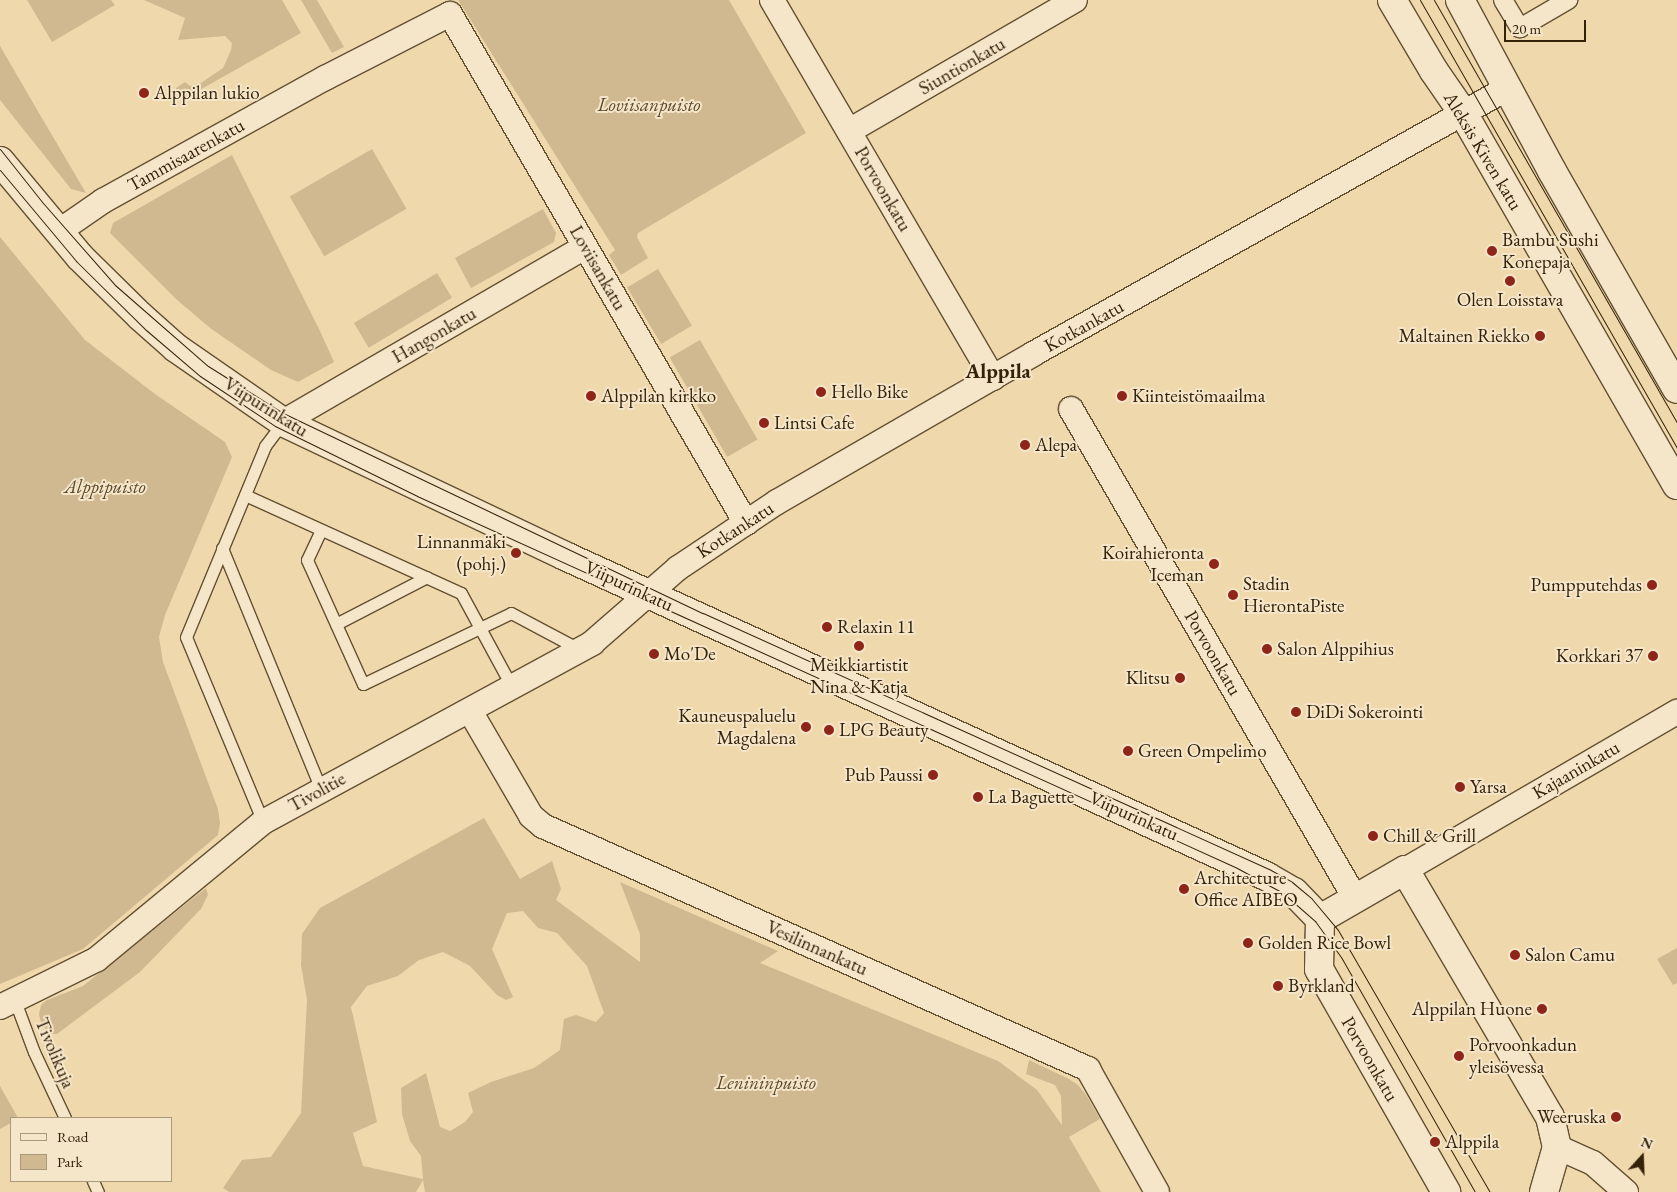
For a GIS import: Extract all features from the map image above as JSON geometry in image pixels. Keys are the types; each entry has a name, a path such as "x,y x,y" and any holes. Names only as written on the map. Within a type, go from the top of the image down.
{"street":[{"name":"Porvoonkatu","path":"772,0 993,378"},
{"name":"Siuntionkatu","path":"849,131 1075,0"},
{"name":"Aleksis Kiven katu","path":"1392,0 1434,71 1463,112 1677,485"},
{"path":"1460,0 1485,43 1506,88 1677,388"},
{"path":"1503,0 1520,28 1568,0"},
{"name":"Tammisaarenkatu","path":"58,232 97,204 156,167 450,14"},
{"name":"Loviisankatu","path":"450,14 746,523"},
{"name":"Kotkankatu","path":"646,594 678,568 777,502 1506,88"},
{"name":"Viipurinkatu","path":"0,161 58,232 110,288 176,348 282,422 646,594 1266,876 1294,892 1320,919"},
{"name":"Hangonkatu","path":"282,422 585,247"},
{"name":"Porvoonkatu","path":"1071,409 1355,898"},
{"name":"Tivolitie","path":"8,1004 97,959 263,822 580,650 613,625 646,594"},
{"name":"Vesilinnankatu","path":"470,711 531,816 543,826 1088,1069 1158,1192"},
{"name":"Kajaaninkatu","path":"1320,919 1677,712"},
{"path":"1405,870 1550,1117 1557,1147 1544,1192"},
{"name":"Porvoonkatu","path":"1320,919 1319,969 1446,1192"},
{"path":"1557,1147 1593,1162 1626,1192"}],"lane":[{"path":"263,822 186,637 265,446 282,422"},
{"path":"244,495 461,593 512,687"},
{"path":"321,530 307,560 363,684 511,612 580,650"},
{"path":"222,548 321,789"},
{"path":"336,624 427,577"},
{"name":"Tivolikuja","path":"8,1004 34,1052 64,1117"}],"green space":[{"path":"27,0 111,0 115,5 52,42"},
{"path":"144,0 282,0 301,33 182,100 177,96 176,88 185,82 190,86 201,83 223,68 232,43 225,36 178,40 185,18"},
{"path":"301,0 317,0 344,47 332,53"},
{"name":"Loviisanpuisto","path":"458,0 729,0 806,133 638,233 637,237 648,258 621,275 609,255 615,250"},
{"path":"0,46 86,193 71,189 0,100"},
{"path":"372,149 406,209 324,256 290,196"},
{"path":"232,155 334,362 298,382 271,370 210,328 176,299 110,233 113,223"},
{"path":"543,209 556,233 554,242 471,288 455,258"},
{"name":"Alppipuisto","path":"0,237 85,340 155,394 225,442 232,457 165,615 159,637 163,662 218,809 220,823 218,835 83,949 0,984"},
{"path":"658,269 692,326 661,344 627,288"},
{"path":"437,273 452,298 369,348 354,323"},
{"path":"700,340 758,440 727,457 670,358"},
{"name":"Lenininpuisto","path":"484,818 520,879 552,861 561,889 556,900 640,962 640,934 620,882 778,951 760,963 998,1061 1037,1090 1062,1125 1061,1096 1055,1085 1026,1074 1029,1060 1069,1079 1078,1085 1087,1096 1100,1119 1069,1137 1101,1192 425,1192 423,1180 416,1192 229,1192 223,1188 242,1160 271,1157 301,1113 307,1000 301,965 302,934 320,908","holes":["523,911 538,928 557,933 587,966 604,1013 596,1022 576,1015 564,1019 560,1050 534,1068 491,1082 468,1093 473,1112 465,1122 450,1131 440,1127 426,1073 401,1088 402,1114 410,1141 421,1156 423,1179 363,1166 353,1133 377,1122 351,1007 367,986 398,976 419,960 443,952 470,966 497,995 506,1000 513,997 492,949 507,913"]},
{"path":"206,888 208,895 201,909 140,972 57,1034 49,1034 41,1023 39,1014 41,1005 47,1000 83,986"},
{"path":"1677,948 1677,983 1673,985 1657,959"},
{"path":"0,1086 17,1117 10,1117 10,1124 0,1129"}],"tram line":[{"path":"1420,0 1677,448"},
{"path":"1434,0 1677,422"},
{"path":"0,149 43,203 115,285 208,366 283,413 703,613 1269,869 1292,882 1312,899 1338,930 1490,1192"},
{"path":"0,170 76,261 146,330 200,376 275,426 417,496 1237,868 1283,893 1315,921 1341,957 1475,1192"}],"place":[{"name":"Alppilan lukio","path":"144,93"},
{"name":"Bambu Sushi Konepaja","path":"1492,251"},
{"name":"Olen Loisstava","path":"1510,281"},
{"name":"Maltainen Riekko","path":"1540,336"},
{"name":"Hello Bike","path":"821,392"},
{"name":"Alppilan kirkko","path":"591,396"},
{"name":"Kiinteistömaailma","path":"1122,396"},
{"name":"Lintsi Cafe","path":"764,423"},
{"name":"Alepa","path":"1025,445"},
{"name":"Linnanmäki (pohj.)","path":"516,553"},
{"name":"Koirahieronta Iceman","path":"1214,564"},
{"name":"Pumpputehdas","path":"1652,585"},
{"name":"Stadin HierontaPiste","path":"1233,595"},
{"name":"Relaxin 11","path":"827,627"},
{"name":"Meikkiartistit Nina & Katja","path":"859,646"},
{"name":"Salon Alppihius","path":"1267,649"},
{"name":"Mo'De","path":"654,654"},
{"name":"Korkkari 37","path":"1653,656"},
{"name":"Klitsu","path":"1180,678"},
{"name":"DiDi Sokerointi","path":"1296,712"},
{"name":"Kauneuspaluelu Magdalena","path":"806,727"},
{"name":"LPG Beauty","path":"829,730"},
{"name":"Green Ompelimo","path":"1128,751"},
{"name":"Pub Paussi","path":"933,775"},
{"name":"Yarsa","path":"1460,787"},
{"name":"La Baguette","path":"978,797"},
{"name":"Chill & Grill","path":"1373,836"},
{"name":"Architecture Office AIBEO","path":"1184,889"},
{"name":"Golden Rice Bowl","path":"1248,943"},
{"name":"Salon Camu","path":"1515,955"},
{"name":"Byrkland","path":"1278,986"},
{"name":"Alppilan Huone","path":"1542,1009"},
{"name":"Porvoonkadun yleisövessa","path":"1459,1056"},
{"name":"Weeruska","path":"1616,1117"},
{"name":"Alppila","path":"1435,1142"}],"district":[{"name":"Alppila","path":"998,371"}]}
